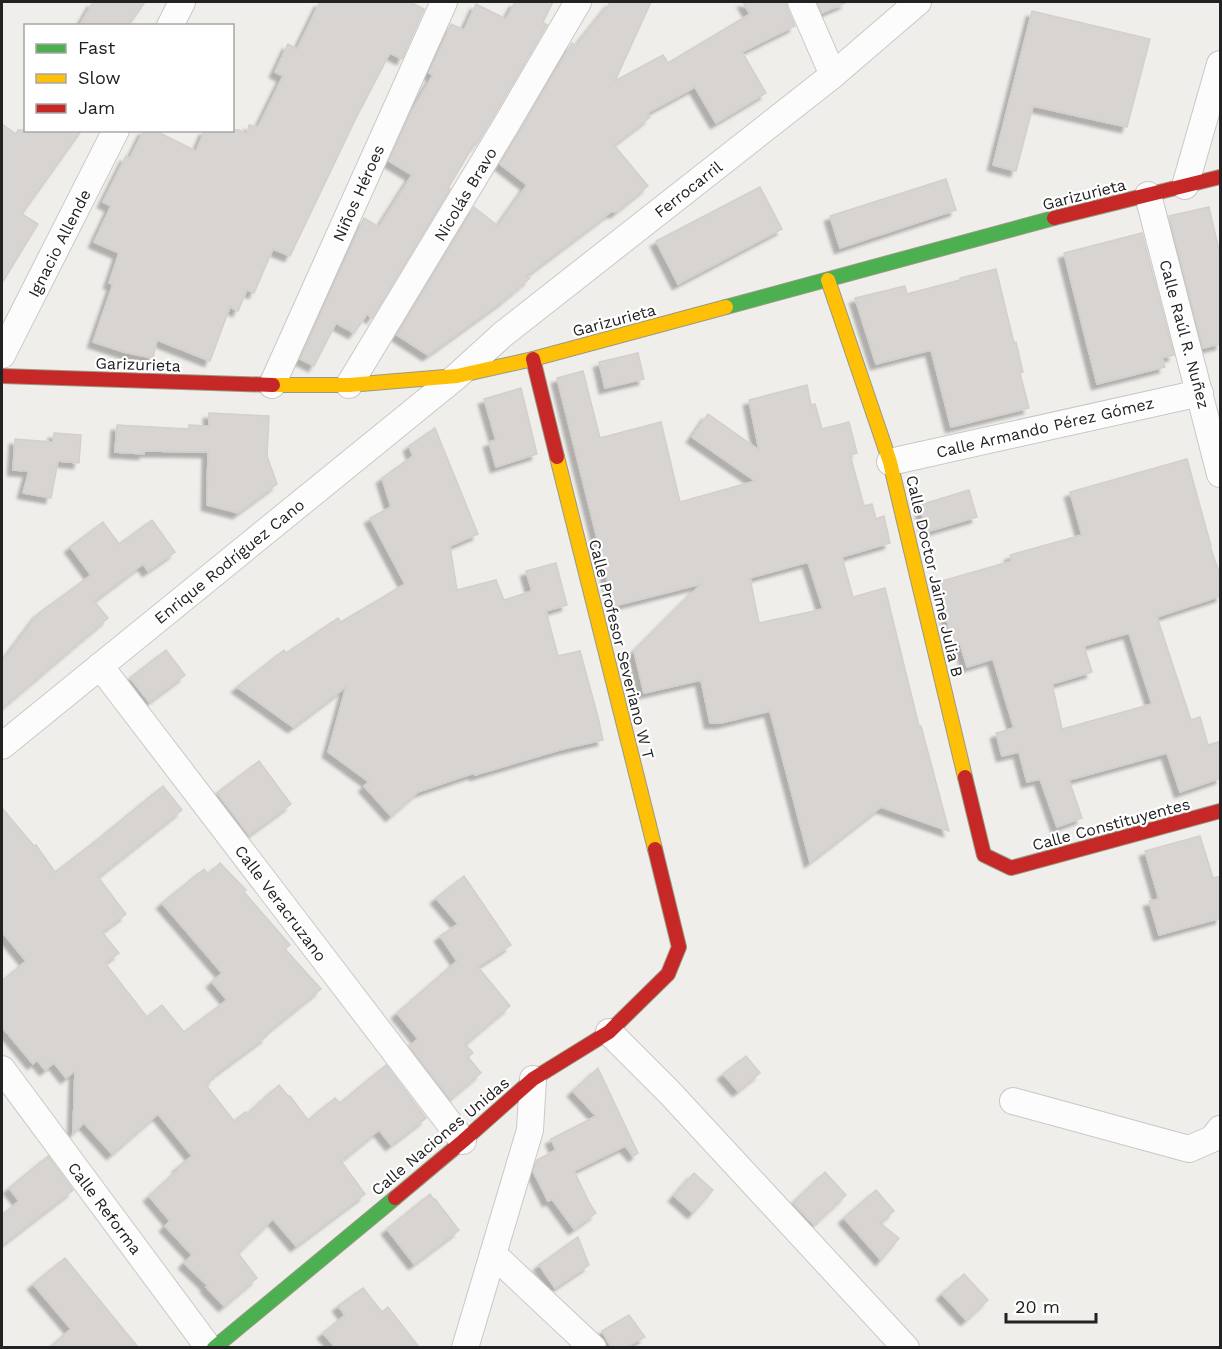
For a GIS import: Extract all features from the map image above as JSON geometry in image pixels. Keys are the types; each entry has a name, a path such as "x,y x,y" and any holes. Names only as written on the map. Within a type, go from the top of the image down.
{"street":[{"path":"171,24 182,2"},
{"name":"Niños Héroes","path":"272,385 444,2"},
{"name":"Nicolás Bravo","path":"349,385 578,2"},
{"path":"801,2 833,75"},
{"name":"Ferrocarril","path":"457,376 502,335 833,75 918,2"},
{"path":"1185,186 1221,64"},
{"name":"Ignacio Allende","path":"2,354 115,132"},
{"name":"Garizurieta","path":"2,376 272,385 349,385 457,376 533,359 1029,224 1221,177"},
{"name":"Calle Raúl R. Nuñez","path":"1148,195 1221,474"},
{"name":"Calle Doctor Jaime Julia B","path":"828,280 890,462 984,855 1011,868"},
{"name":"Calle Profesor Severiano W T","path":"533,359 679,947"},
{"name":"Enrique Rodríguez Cano","path":"2,746 457,376"},
{"name":"Calle Armando Pérez Gómez","path":"890,462 1200,393"},
{"name":"Calle Veracruzano","path":"100,666 463,1141"},
{"name":"Calle Constituyentes","path":"1011,868 1221,811"},
{"name":"Calle Naciones Unidas","path":"214,1347 463,1141 533,1079 609,1032 668,974 679,947"},
{"path":"609,1032 670,1093 906,1347"},
{"name":"Calle Reforma","path":"2,1069 209,1347"},
{"path":"465,1347 530,1130 533,1079"},
{"path":"1013,1101 1189,1149 1212,1139 1221,1129"},
{"path":"493,1254 593,1347"}],"building":[{"path":"93,2 145,2 129,24 80,24"},
{"path":"320,2 410,2 424,9 402,59 390,53 290,256 273,249 254,293 247,290 238,311 230,307 210,361 157,340 153,358 93,342 113,284 109,283 119,253 94,242 111,206 103,202 126,156 130,158 143,132 158,132 196,151 204,132 239,130 247,134 249,125 258,127 283,76 275,72 288,44 297,49"},
{"path":"515,2 553,2 543,22 547,25 476,145 474,144 448,188 450,189 372,318 367,314 354,333 336,323 314,366 300,359 364,218 379,227 412,175 389,161 410,114 433,75 429,73 451,24 464,30 476,4 506,19"},
{"path":"611,2 651,2 615,81 663,55 668,63 750,14 743,2 786,2 795,26 742,52 766,93 716,123 695,87 647,113 650,117 614,145 648,186 616,212 611,212 526,276 530,278 504,300 428,355 397,335 474,207 498,226 527,185 500,164 572,43 576,46"},
{"path":"817,2 847,2 822,13"},
{"path":"1032,11 1150,39 1127,127 1033,106 1016,171 993,165"},
{"path":"2,124 16,134 18,130 24,130 24,132 81,132 22,214 38,224 2,283"},
{"path":"946,179 956,210 840,248 830,216"},
{"path":"760,187 782,229 678,284 656,241"},
{"path":"1209,207 1221,259 1221,344 1203,348 1169,216"},
{"path":"1142,233 1174,355 1162,358 1165,367 1097,384 1064,253"},
{"path":"996,269 1014,343 1016,342 1023,372 1020,373 1029,408 951,427 931,350 876,364 855,298 905,286 907,294"},
{"path":"638,353 644,379 605,388 599,362"},
{"path":"583,371 600,438 661,422 680,502 755,481 692,437 708,414 759,450 749,400 807,385 811,405 815,404 822,429 849,422 857,453 850,455 864,506 872,504 876,519 884,516 890,543 842,557 853,597 885,588 919,726 921,726 949,831 881,807 810,862 770,711 721,723 710,723 701,680 644,693 634,651 701,584 614,606 557,378","holes":["808,562 823,609 759,623 750,578"]},
{"path":"521,388 537,454 496,467 489,442 496,440 484,399"},
{"path":"209,413 269,416 267,456 277,484 238,513 207,505 208,452 144,451 144,454 115,452 117,425 189,429 189,425 209,426"},
{"path":"435,428 478,534 450,546 457,590 496,580 504,600 532,591 526,571 556,563 567,605 546,611 558,656 580,651 603,740 563,749 475,775 474,773 418,792 391,816 364,786 369,782 328,752 346,687 293,727 237,687 284,650 286,653 338,618 341,622 405,584 370,518 391,507 382,478 413,456 409,446"},
{"path":"54,433 81,435 79,463 58,461 51,498 23,493 29,471 13,470 15,439 53,442"},
{"path":"1187,459 1221,578 1221,596 1157,617 1191,720 1200,717 1208,745 1221,741 1221,778 1180,792 1167,753 1069,780 1082,818 1057,827 1040,779 1027,782 1019,752 1002,756 996,733 1014,728 993,659 967,667 960,643 953,645 938,582 1012,561 1010,555 1082,535 1070,492","holes":["1129,633 1152,704 1062,729 1052,684 1092,672 1084,646"]},
{"path":"969,490 977,517 926,532 920,505"},
{"path":"152,520 175,552 148,571 143,564 94,601 108,618 2,708 2,662 39,613 91,575 70,547 103,522 119,544"},
{"path":"166,650 185,675 149,702 130,678"},
{"path":"259,761 291,804 249,835 217,793"},
{"path":"163,786 182,810 98,877 126,914 102,932 119,953 105,963 147,1017 162,1005 184,1032 227,1000 212,982 222,973 162,903 204,869 208,874 220,863 246,890 244,892 290,945 285,949 321,989 265,1034 267,1036 213,1076 214,1078 206,1085 234,1121 245,1112 247,1114 279,1085 308,1120 335,1098 340,1103 386,1065 426,1118 391,1145 379,1130 341,1161 365,1194 296,1246 273,1219 238,1253 257,1278 224,1306 206,1287 208,1286 184,1263 192,1255 165,1226 170,1221 149,1196 192,1156 158,1114 112,1154 84,1123 73,1133 75,1071 66,1078 54,1063 45,1070 37,1060 33,1064 2,1027 2,981 26,961 2,932 2,808 34,846 36,845 55,872"},
{"path":"1200,836 1213,878 1221,876 1221,918 1159,935 1149,901 1159,899 1145,851"},
{"path":"464,876 511,945 478,967 510,1006 465,1044 473,1053 468,1057 481,1073 450,1099 409,1046 418,1039 397,1013 457,961 440,936 458,924 436,898"},
{"path":"746,1056 760,1073 738,1091 723,1074"},
{"path":"598,1068 638,1153 634,1156 625,1146 574,1171 596,1213 574,1229 552,1199 548,1201 533,1171 537,1160 556,1150 551,1139 596,1116 573,1091"},
{"path":"48,1156 73,1190 2,1245 2,1215 19,1201 9,1188"},
{"path":"825,1172 846,1195 814,1225 793,1203"},
{"path":"694,1173 713,1190 693,1213 674,1196"},
{"path":"876,1190 894,1211 880,1223 899,1238 881,1260 844,1218"},
{"path":"430,1194 459,1230 414,1264 387,1229"},
{"path":"578,1237 589,1265 555,1288 539,1265"},
{"path":"65,1258 138,1347 50,1347 71,1329 33,1284"},
{"path":"964,1274 988,1300 966,1320 942,1294"},
{"path":"363,1288 382,1312 388,1307 419,1347 335,1347 323,1333 345,1315 338,1306"},
{"path":"629,1315 645,1337 626,1347 611,1347 602,1331"}],"traffic: fast":[{"path":"726,307 1054,218"},
{"path":"214,1348 395,1198"}],"traffic: slow":[{"path":"828,280 890,462 965,777"},
{"path":"273,385 349,385 457,376 533,359 726,307"},
{"path":"557,457 655,849"}],"traffic: jam":[{"path":"1054,218 1220,177"},
{"path":"533,359 557,457"},
{"path":"2,376 273,385"},
{"path":"965,777 984,855 1011,868 1220,811"},
{"path":"395,1198 533,1079 609,1032 668,974 679,947 655,849"}]}
